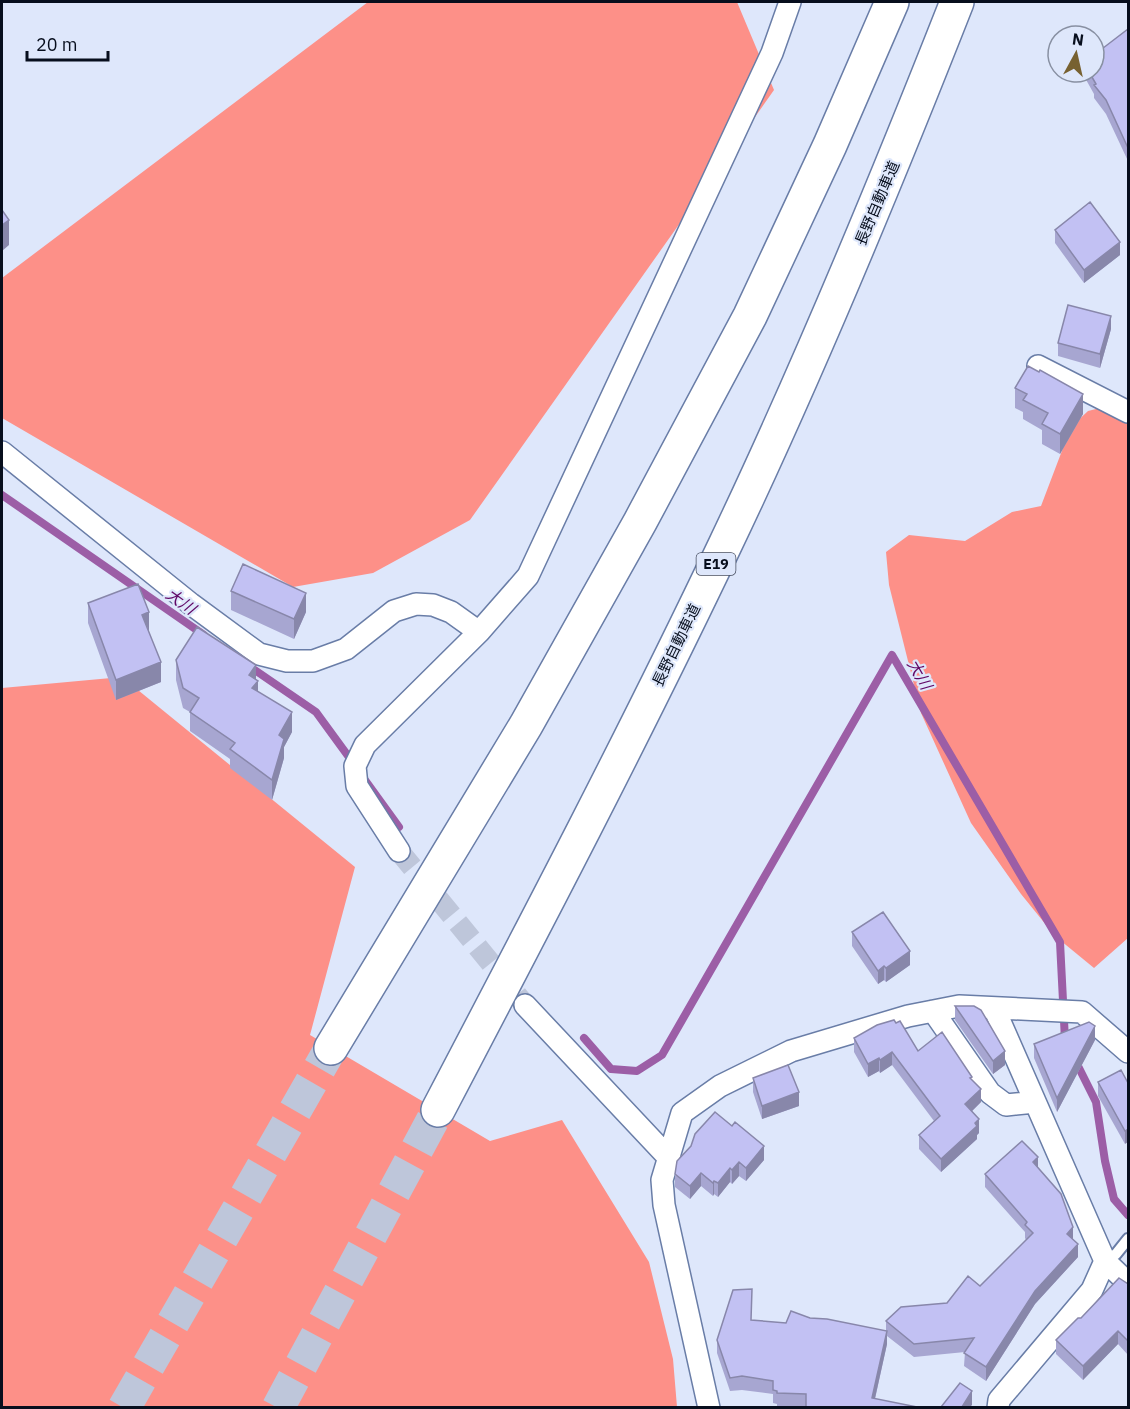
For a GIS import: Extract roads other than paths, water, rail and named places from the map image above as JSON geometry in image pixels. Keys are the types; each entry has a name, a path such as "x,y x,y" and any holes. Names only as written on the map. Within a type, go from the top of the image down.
{"highway":[{"path":"331,1048 526,725 646,512 750,316 830,145 892,2"},
{"name":"長野自動車道","path":"438,1110 615,770 726,544 819,340 895,160 957,2"}],"street":[{"path":"399,851 357,786 356,766 365,745 478,632 528,576 772,53 790,2"},
{"path":"1038,366 1128,412"},
{"path":"2,452 191,604 259,654 287,661 313,661 346,649 394,611 416,604 433,604 451,612 478,632"},
{"path":"525,1005 668,1158"},
{"path":"709,1407 664,1205 662,1180 682,1113 720,1086 791,1051 908,1016 959,1006 1082,1012 1128,1052"},
{"path":"994,1008 1105,1261 1128,1283"},
{"path":"933,1011 990,1093 1006,1106 1035,1102"},
{"path":"998,1407 999,1400 1092,1290 1105,1261"}],"lane":[{"path":"1105,1261 1116,1254 1128,1239"}],"waterway":[{"name":"大川","path":"2,495 204,635"},
{"name":"大川","path":"584,1038 611,1069 637,1071 662,1055 892,655 1060,942 1065,1040"},
{"name":"大川","path":"246,664 316,712 354,764"},
{"name":"大川","path":"365,780 399,827"},
{"name":"大川","path":"1075,1060 1096,1102 1105,1161 1114,1199 1128,1215"}],"tunnel":[{"path":"399,851 525,1005"},
{"path":"124,1408 331,1048"},
{"path":"278,1408 438,1110"}]}
